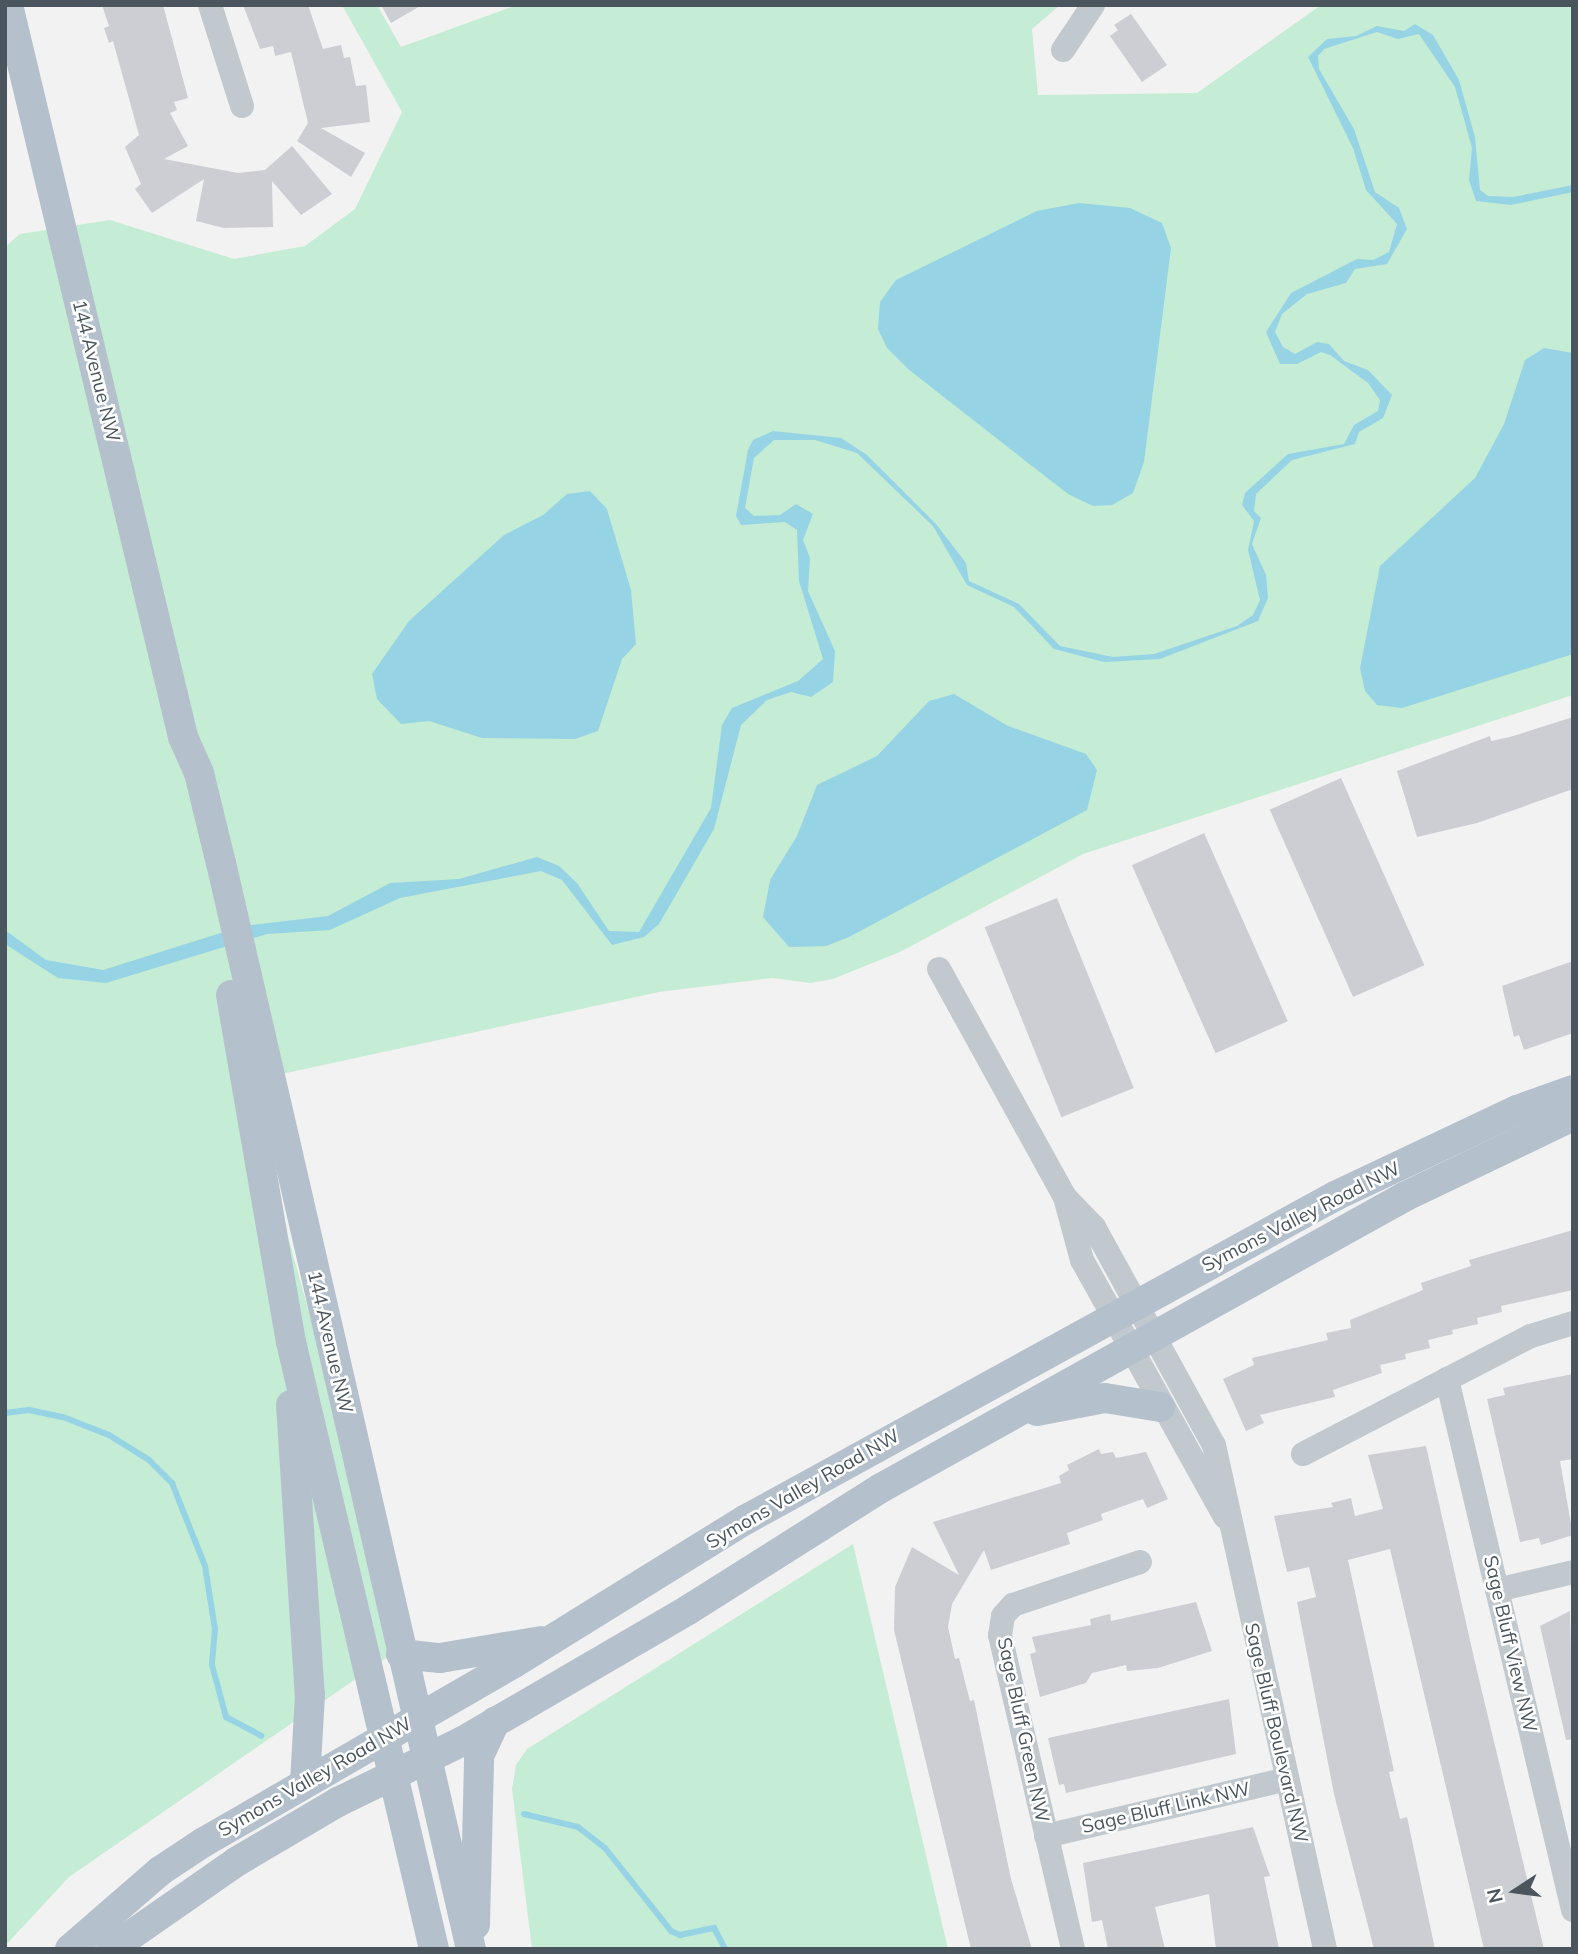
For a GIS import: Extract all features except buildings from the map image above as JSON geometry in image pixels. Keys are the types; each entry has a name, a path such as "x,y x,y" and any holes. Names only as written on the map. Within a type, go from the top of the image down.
{"main road":[{"name":"144 Avenue NW","path":"8,5 183,737 199,773 212,868 245,1012 472,1949"},
{"name":"144 Avenue NW","path":"245,1012 291,1342 434,1949"},
{"name":"Symons Valley Road NW","path":"111,1949 205,1880 390,1755 420,1739 549,1641 745,1520 1335,1196 1517,1110 1573,1090"},
{"name":"Symons Valley Road NW","path":"70,1949 160,1871 306,1782 390,1755 420,1739 495,1722 1009,1416 1404,1197 1573,1116"},
{"path":"291,1342 310,1695 306,1782"},
{"path":"1009,1416 1105,1398 1160,1407"},
{"path":"401,1654 440,1658 549,1641"},
{"path":"472,1949 480,1756 495,1722"}],"street":[{"path":"210,5 242,106"},
{"path":"1063,50 1093,5"},
{"path":"939,969 1065,1197 1094,1227 1124,1310"},
{"name":"Sage Bluff Boulevard NW","path":"1124,1310 1155,1337 1217,1453 1226,1518 1325,1949"},
{"name":"Sage Bluff Boulevard NW","path":"1124,1310 1129,1351 1226,1518"},
{"path":"1303,1454 1531,1336 1573,1323"},
{"name":"Sage Bluff View NW","path":"1447,1379 1497,1590 1563,1822 1573,1910"},
{"name":"Sage Bluff Green NW","path":"1073,1949 999,1635 1003,1616 1013,1605 1140,1562"},
{"path":"1497,1590 1573,1572"},
{"name":"Sage Bluff Link NW","path":"1046,1836 1287,1779"}],"green space":[{"path":"342,5 377,5 401,47 517,5 1060,5 1032,29 1038,95 1197,93 1321,5 1573,5 1573,695 1083,854 902,951 833,979 810,983 773,978 659,992 245,1082 402,1647 69,1877 5,1946 5,247 20,234 110,220 234,259 305,246 355,209 402,112"},
{"path":"853,1544 948,1949 532,1949 512,1789 516,1765 527,1749"}],"water":[{"path":"1415,24 1433,35 1459,80 1475,137 1480,190 1488,196 1513,197 1573,185 1573,192 1511,205 1476,201 1469,180 1472,148 1455,87 1419,34 1398,39 1377,32 1324,49 1318,56 1319,69 1354,129 1375,192 1399,208 1407,229 1387,264 1355,269 1346,283 1307,294 1282,314 1275,332 1283,347 1295,354 1317,342 1329,344 1344,361 1368,370 1392,395 1383,418 1359,432 1355,444 1292,460 1256,494 1254,511 1261,518 1252,544 1266,575 1268,598 1258,621 1160,659 1104,662 1054,649 1014,607 967,585 933,526 857,453 815,440 774,440 754,458 745,508 754,516 780,515 796,504 813,514 803,540 810,558 808,591 835,651 833,682 811,697 791,692 767,700 741,725 714,829 659,924 644,937 612,945 562,880 541,871 400,898 330,930 267,934 106,983 58,978 5,944 5,930 46,960 103,970 243,926 328,916 390,883 459,879 537,857 559,866 577,883 609,931 639,932 711,808 722,725 732,708 798,681 823,659 799,581 797,530 785,522 741,525 736,516 748,450 753,440 773,431 841,438 867,455 936,524 966,563 969,581 1019,604 1060,646 1113,657 1154,654 1237,626 1253,615 1260,600 1248,550 1254,521 1242,505 1245,493 1288,454 1344,444 1354,425 1378,411 1380,400 1368,383 1330,355 1321,352 1297,364 1280,364 1266,332 1291,293 1357,259 1373,260 1389,252 1397,224 1366,190 1353,148 1308,57 1327,39 1356,36 1377,26 1404,31"},
{"path":"1079,203 1130,208 1162,223 1171,248 1144,462 1133,493 1112,505 1093,506 1068,494 908,369 887,348 878,329 880,302 896,280 1037,211"},
{"path":"1544,348 1573,353 1573,654 1402,708 1377,705 1365,691 1360,668 1380,566 1475,478 1504,424 1525,360"},
{"path":"590,491 607,509 631,590 636,644 622,659 598,731 575,739 482,738 429,721 401,724 377,699 372,674 409,621 504,535 543,515 567,494"},
{"path":"954,694 1008,726 1086,754 1097,770 1087,810 849,937 826,946 789,947 763,917 770,880 797,836 817,785 877,756 929,701"}],"waterway":[{"path":"5,1413 29,1410 63,1417 109,1435 149,1460 172,1483 205,1566 215,1629 212,1665 226,1717 261,1736"},
{"path":"524,1814 578,1827 605,1848 671,1931 680,1935 714,1928 725,1949"}]}
